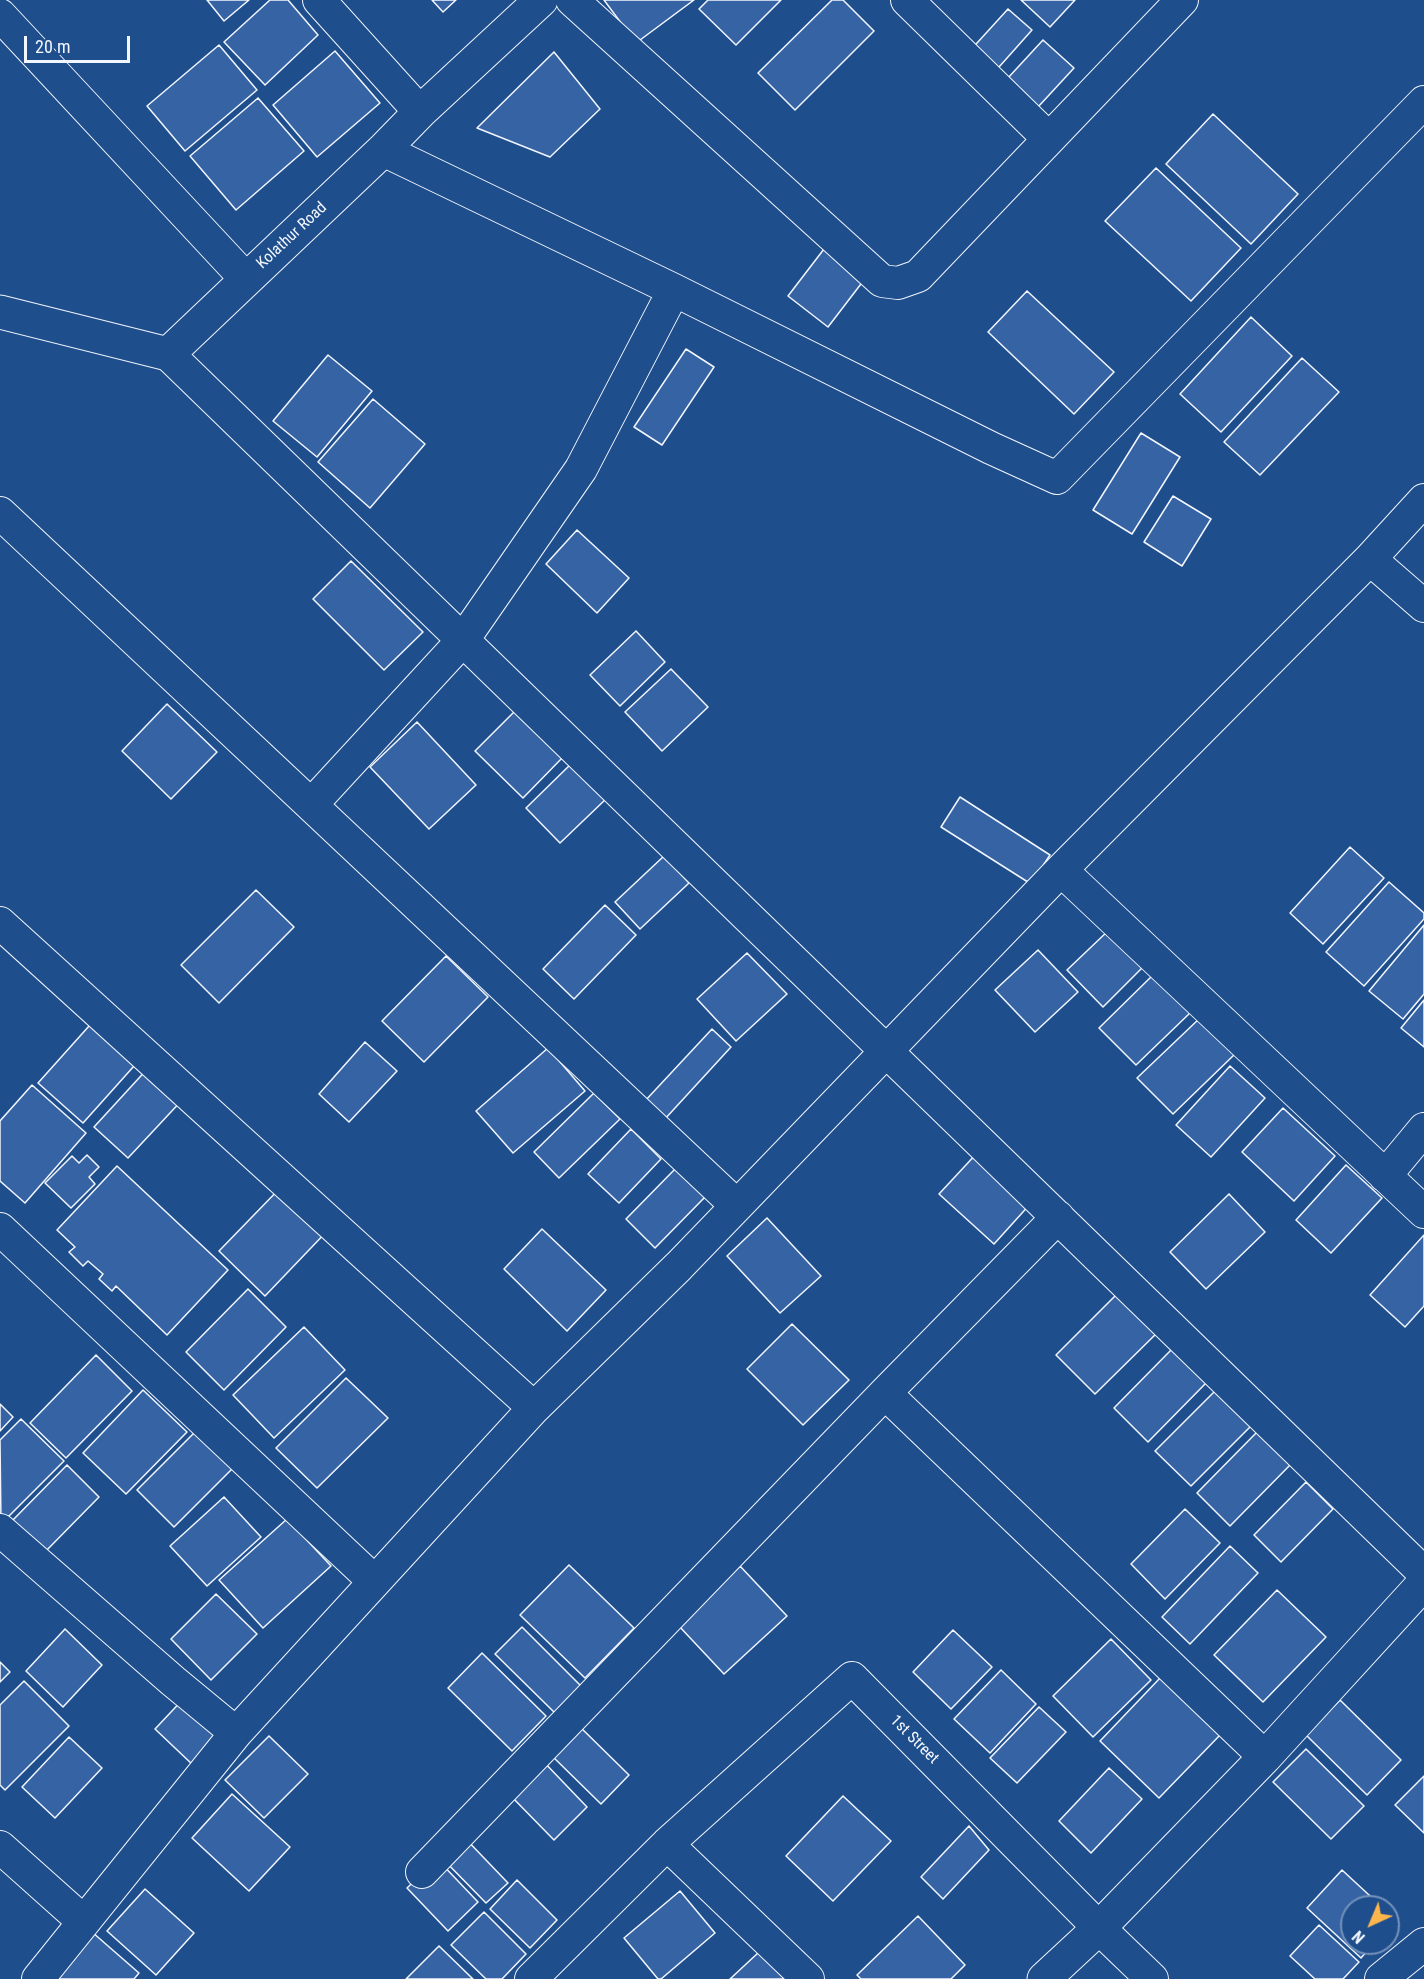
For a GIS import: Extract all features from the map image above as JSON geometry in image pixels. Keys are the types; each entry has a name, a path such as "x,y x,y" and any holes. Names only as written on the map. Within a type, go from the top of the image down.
{"street":[{"path":"319,0 420,112"},
{"name":"Kolathur Road","path":"168,354 420,112 541,0"},
{"path":"572,0 882,281 897,284 918,276 1181,0"},
{"path":"907,0 1049,139"},
{"path":"0,15 246,279"},
{"path":"383,150 674,290 991,448 1057,478 1424,102"},
{"path":"311,805 463,640 581,469 674,290"},
{"path":"0,312 168,354 1424,1574"},
{"path":"38,1979 236,1733 534,1408 679,1266 1061,870 1370,559 1424,500"},
{"path":"0,513 736,1205"},
{"path":"1370,559 1424,606"},
{"path":"1061,870 1424,1212"},
{"path":"0,923 534,1408"},
{"path":"1385,1176 1424,1129"},
{"path":"422,1872 712,1574 885,1392 1058,1217"},
{"path":"0,1229 374,1581"},
{"path":"885,1392 1265,1757"},
{"path":"0,1530 236,1733"},
{"path":"1044,1979 1099,1928 1265,1757 1424,1583"},
{"name":"1st Street","path":"667,1844 852,1678 1152,1979"},
{"path":"531,1979 667,1844 808,1979"},
{"path":"0,1846 84,1922"},
{"path":"1381,1979 1424,1944"}],"building":[{"path":"207,0 249,0 224,21"},
{"path":"270,0 288,0 318,35 265,85 224,42"},
{"path":"432,0 456,0 443,12"},
{"path":"604,0 694,0 636,43"},
{"path":"708,0 781,0 736,45 699,9"},
{"path":"832,0 843,0 874,31 795,110 758,73"},
{"path":"1021,0 1075,0 1050,27"},
{"path":"1008,9 1032,30 991,76 967,54"},
{"path":"1043,40 1074,68 1038,107 1007,79"},
{"path":"219,45 257,90 185,151 147,106"},
{"path":"335,51 380,103 317,157 273,105"},
{"path":"554,52 600,109 550,157 477,128"},
{"path":"258,98 304,151 236,210 190,156"},
{"path":"1213,114 1298,194 1251,244 1166,164"},
{"path":"1156,168 1241,248 1191,301 1105,221"},
{"path":"824,249 864,280 828,327 788,296"},
{"path":"1027,291 1114,372 1074,414 988,332"},
{"path":"1251,317 1292,356 1221,432 1180,394"},
{"path":"686,349 714,367 662,445 634,427"},
{"path":"328,355 372,391 317,457 273,421"},
{"path":"1302,358 1339,392 1260,475 1224,442"},
{"path":"373,399 425,444 370,508 318,462"},
{"path":"1141,433 1180,457 1132,534 1093,510"},
{"path":"1173,496 1211,519 1182,566 1144,542"},
{"path":"577,530 629,578 597,613 546,564"},
{"path":"351,561 423,632 384,670 313,599"},
{"path":"636,631 665,662 620,706 590,675"},
{"path":"671,669 708,707 662,751 625,712"},
{"path":"167,704 217,752 171,799 122,751"},
{"path":"517,709 564,756 523,798 475,751"},
{"path":"417,722 476,785 429,829 370,767"},
{"path":"573,762 607,798 560,843 526,808"},
{"path":"960,797 1050,855 1031,884 941,827"},
{"path":"1350,847 1384,878 1323,944 1290,913"},
{"path":"664,856 689,883 640,929 615,902"},
{"path":"1389,882 1424,913 1424,919 1364,986 1326,952"},
{"path":"256,890 294,927 219,1003 181,965"},
{"path":"605,905 636,935 574,999 543,969"},
{"path":"1424,925 1424,994 1403,1019 1369,991"},
{"path":"1110,929 1145,965 1103,1007 1067,970"},
{"path":"1038,950 1078,992 1035,1032 995,990"},
{"path":"747,953 787,994 736,1041 697,999"},
{"path":"446,956 488,997 424,1062 382,1021"},
{"path":"1154,974 1191,1012 1136,1065 1099,1028"},
{"path":"1424,1000 1424,1047 1401,1028"},
{"path":"98,1016 143,1056 83,1123 38,1083"},
{"path":"1200,1018 1235,1054 1173,1114 1137,1078"},
{"path":"712,1029 731,1047 664,1120 644,1102"},
{"path":"365,1042 397,1071 349,1122 319,1094"},
{"path":"548,1048 585,1091 513,1153 476,1111"},
{"path":"150,1066 184,1098 128,1158 94,1127"},
{"path":"1230,1066 1265,1098 1211,1157 1176,1125"},
{"path":"32,1085 86,1133 25,1203 0,1181 0,1121"},
{"path":"594,1093 620,1119 559,1178 534,1152"},
{"path":"1283,1108 1335,1156 1294,1201 1242,1152"},
{"path":"631,1129 661,1159 619,1203 588,1174"},
{"path":"978,1152 1032,1202 994,1244 939,1194"},
{"path":"87,1155 99,1167 89,1177 95,1184 71,1208 45,1183 72,1156 79,1163"},
{"path":"1346,1165 1382,1198 1331,1253 1296,1220"},
{"path":"117,1166 228,1270 167,1335 116,1286 112,1291 99,1279 103,1274 88,1261 83,1266 69,1252 75,1247 57,1230"},
{"path":"677,1167 706,1196 655,1248 626,1219"},
{"path":"284,1184 330,1228 265,1296 219,1251"},
{"path":"1229,1194 1265,1232 1206,1289 1170,1252"},
{"path":"767,1218 821,1276 780,1313 727,1256"},
{"path":"542,1229 606,1290 567,1331 504,1269"},
{"path":"1424,1235 1424,1306 1405,1327 1370,1295"},
{"path":"248,1289 286,1327 224,1390 186,1352"},
{"path":"1120,1291 1160,1330 1095,1394 1056,1355"},
{"path":"792,1324 849,1380 803,1425 747,1369"},
{"path":"304,1327 345,1370 274,1438 233,1395"},
{"path":"1172,1349 1206,1383 1148,1442 1114,1408"},
{"path":"96,1355 132,1391 66,1458 30,1423"},
{"path":"346,1378 388,1418 317,1488 276,1448"},
{"path":"1219,1387 1255,1422 1191,1486 1155,1451"},
{"path":"143,1390 187,1432 126,1494 83,1453"},
{"path":"0,1404 13,1417 0,1431"},
{"path":"21,1419 64,1461 1,1524 0,1440"},
{"path":"1259,1430 1293,1462 1230,1526 1197,1493"},
{"path":"196,1431 233,1468 174,1527 137,1490"},
{"path":"67,1465 99,1497 42,1555 10,1523"},
{"path":"1306,1482 1333,1509 1281,1562 1254,1535"},
{"path":"224,1497 261,1537 207,1586 170,1546"},
{"path":"1185,1509 1220,1543 1165,1599 1131,1564"},
{"path":"287,1519 331,1566 263,1628 219,1580"},
{"path":"1230,1546 1258,1573 1190,1644 1162,1617"},
{"path":"569,1565 634,1628 585,1678 520,1615"},
{"path":"740,1566 787,1616 724,1674 678,1625"},
{"path":"1277,1590 1326,1637 1263,1702 1214,1655"},
{"path":"216,1594 257,1634 211,1680 171,1639"},
{"path":"522,1627 581,1686 555,1713 495,1654"},
{"path":"65,1629 102,1665 63,1707 26,1671"},
{"path":"953,1630 992,1667 951,1709 913,1672"},
{"path":"1111,1639 1151,1680 1093,1737 1053,1696"},
{"path":"482,1653 546,1716 512,1751 448,1688"},
{"path":"0,1662 10,1672 0,1682"},
{"path":"1001,1670 1036,1704 990,1753 954,1719"},
{"path":"1161,1677 1221,1734 1159,1798 1100,1741"},
{"path":"24,1681 69,1726 5,1790 0,1785 0,1705"},
{"path":"187,1695 225,1732 194,1766 155,1729"},
{"path":"1340,1700 1401,1760 1367,1795 1306,1735"},
{"path":"1039,1707 1066,1732 1017,1783 990,1758"},
{"path":"575,1722 629,1775 601,1804 547,1751"},
{"path":"269,1736 308,1774 264,1818 225,1780"},
{"path":"69,1737 102,1768 55,1818 22,1787"},
{"path":"1306,1749 1364,1806 1331,1839 1273,1782"},
{"path":"541,1759 587,1807 554,1840 507,1792"},
{"path":"1109,1768 1142,1799 1091,1853 1059,1821"},
{"path":"1424,1776 1424,1833 1395,1805"},
{"path":"232,1794 290,1847 249,1891 192,1838"},
{"path":"843,1796 891,1841 833,1901 786,1856"},
{"path":"969,1826 989,1850 943,1899 921,1877"},
{"path":"462,1835 508,1883 486,1903 440,1856"},
{"path":"437,1859 478,1902 448,1931 407,1888"},
{"path":"1342,1870 1369,1895 1340,1895 1340,1939 1307,1908"},
{"path":"517,1880 557,1920 530,1948 490,1909"},
{"path":"145,1889 194,1933 156,1975 107,1931"},
{"path":"680,1891 715,1933 661,1979 658,1979 624,1938"},
{"path":"484,1912 526,1954 502,1979 486,1979 451,1945"},
{"path":"918,1916 965,1965 951,1979 861,1979 857,1975"},
{"path":"1319,1925 1340,1944 1340,1955 1351,1955 1359,1962 1343,1979 1315,1979 1290,1956"},
{"path":"92,1932 139,1973 134,1979 54,1979"},
{"path":"439,1946 473,1979 406,1979"},
{"path":"759,1952 785,1979 730,1979"}]}
